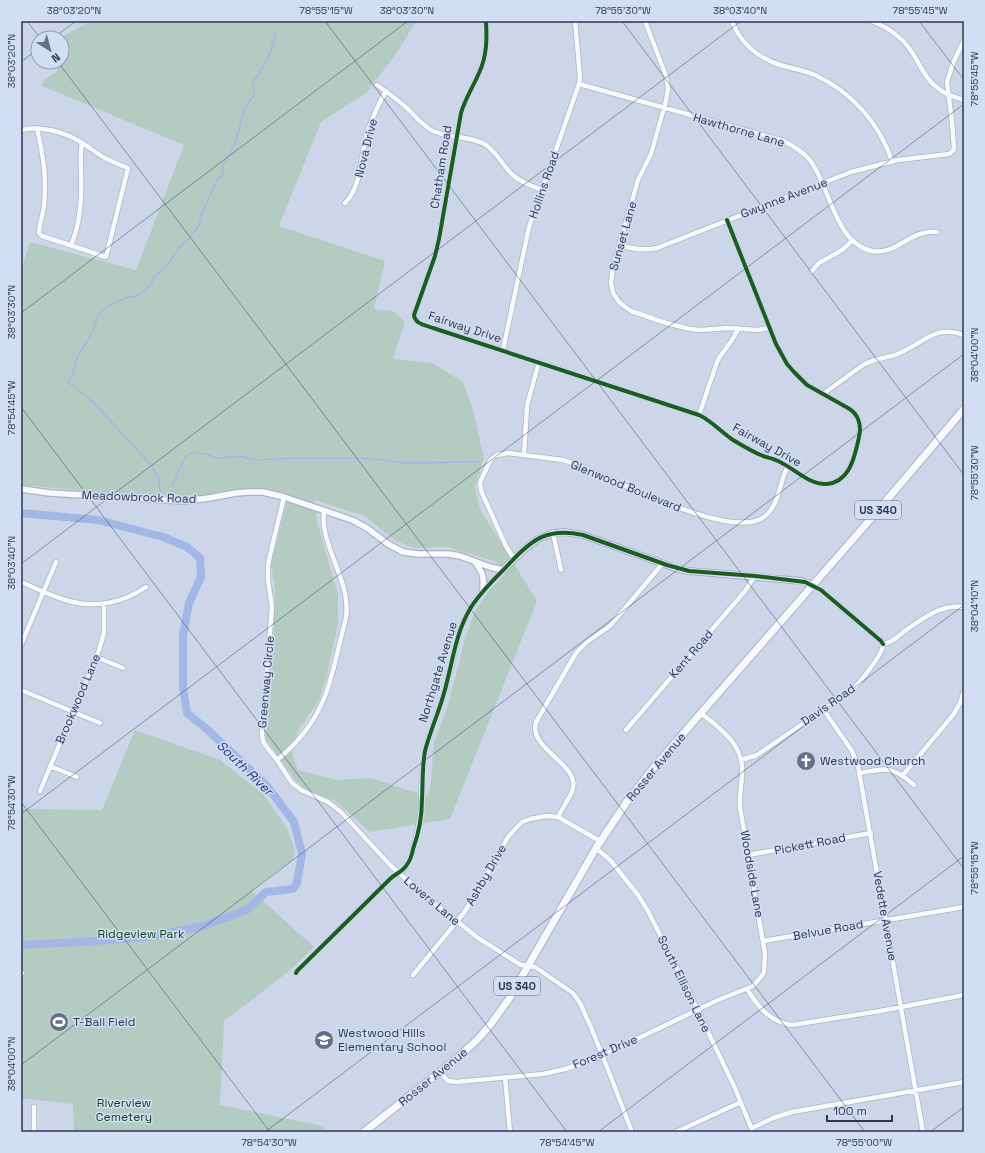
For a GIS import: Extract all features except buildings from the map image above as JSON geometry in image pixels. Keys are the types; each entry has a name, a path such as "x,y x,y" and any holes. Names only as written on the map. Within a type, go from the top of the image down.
{"main road":[{"name":"Rosser Avenue","path":"364,1132 440,1072 485,1032 506,1004 598,845 635,791 964,409"}],"street":[{"name":"Chatham Road","path":"415,318 414,315 435,256 439,239 462,107 484,59 487,35 486,21"},
{"name":"Hollins Road","path":"503,350 529,227 579,84 580,77 575,21"},
{"name":"Sunset Lane","path":"645,21 666,76 668,88 664,109 651,154 638,180 612,273 611,283 615,296 626,309 690,329 710,330 721,328 738,328 758,330 769,328"},
{"path":"732,21 740,37 760,56 769,61 815,75 847,95 862,109 872,122 884,142 892,161"},
{"path":"871,21 883,26 898,36 910,48 930,82 948,95 964,100"},
{"name":"Gwynne Avenue","path":"620,245 635,249 651,250 851,172 892,161 949,154 954,148 946,82 953,62 964,40"},
{"name":"Hawthorne Lane","path":"579,84 784,142 800,151 809,159 814,167 837,220 847,234 865,249 882,252 920,233 929,231 937,232"},
{"path":"377,85 432,130 447,135 476,140 488,146 513,175 527,184 542,190"},
{"name":"Nova Drive","path":"346,204 355,189 370,124 386,91"},
{"path":"21,130 37,128 51,130 82,143 104,157 128,168 106,257 42,236 39,233 44,207 44,167 37,128"},
{"path":"71,245 80,207 80,156 82,143"},
{"name":"Fairway Drive","path":"415,318 418,322 425,325 699,415 712,423 733,440 751,450 788,466 810,480 821,484 828,484 843,477 850,468 860,435 858,419 853,411 807,385 794,372 782,355 769,328 727,220"},
{"path":"812,271 819,263 842,250 853,240"},
{"path":"699,415 721,354 734,337 738,328"},
{"path":"823,394 868,362 896,355 940,332 950,331 964,335"},
{"path":"524,455 527,405 539,362"},
{"name":"Glenwood Boulevard","path":"514,558 506,546 482,493 480,484 494,456 502,453 572,463 682,509 714,519 741,523 760,520 768,512 777,497 788,466"},
{"name":"Meadowbrook Road","path":"21,489 50,493 184,501 248,492 263,492 284,497 359,523 388,544 403,552 418,554 449,554 460,556 474,562 503,570"},
{"name":"Greenway Circle","path":"277,760 265,745 262,734 272,607 268,580 268,566 284,497"},
{"path":"277,760 300,738 321,706 329,685 346,618 346,598 324,527 324,510"},
{"name":"Northgate Avenue","path":"296,973 390,878 399,873 408,863 415,843 421,812 422,775 425,751 444,694 460,630 469,610 483,590 514,558 538,539 553,533 566,532 583,535 689,571 802,581 821,590 883,644"},
{"path":"553,533 561,570"},
{"path":"21,645 56,562"},
{"path":"474,562 484,575 483,590"},
{"path":"558,817 572,792 573,780 566,769 541,743 535,731 536,722 576,654 587,642 610,626 662,563"},
{"name":"Kent Road","path":"626,730 745,591 755,576"},
{"path":"21,582 73,602 87,604 104,604 123,599 132,596 146,587"},
{"name":"Brookwood Lane","path":"40,791 101,645 104,633 104,604"},
{"path":"883,644 888,644 935,612 949,607 964,607"},
{"name":"Davis Road","path":"741,760 757,755 856,686 881,652 884,647 883,644"},
{"path":"96,657 123,668"},
{"path":"21,690 100,723"},
{"path":"903,775 957,710 964,691"},
{"name":"Vedette Avenue","path":"823,709 852,751 857,761 860,773 923,1132"},
{"name":"Woodside Lane","path":"697,1010 747,989 757,982 764,972 765,960 740,801 743,770 741,760 738,750 730,738 701,713"},
{"name":"Lovers Lane","path":"277,760 287,777 297,788 319,798 337,809 399,873 457,922 478,938 520,965 535,967 573,993 580,1003 632,1132"},
{"path":"50,766 77,777"},
{"path":"860,773 886,769 893,770 903,775 914,785"},
{"name":"Ashby Drive","path":"414,976 457,922 477,892 508,837 522,822 538,817 558,817"},
{"name":"South Ellison Lane","path":"558,817 598,845 642,901 697,1010 753,1130"},
{"name":"Pickett Road","path":"748,856 871,833"},
{"name":"Belvue Road","path":"763,942 964,907"},
{"path":"747,989 758,1005 767,1014 780,1022 792,1025 964,995"},
{"name":"Forest Drive","path":"440,1072 451,1082 543,1074 578,1066 697,1010"},
{"path":"505,1077 510,1132"},
{"path":"753,1130 773,1118 792,1112 964,1082"},
{"path":"676,1132 741,1102"},
{"path":"34,1107 34,1132"}],"green space":[{"path":"91,21 416,21 398,51 366,93 321,122 279,226 385,261 374,309 393,311 405,322 393,359 432,363 463,382 473,410 484,458 475,487 480,509 537,601 450,819 370,832 336,801 307,790 296,781 266,739 274,628 275,587 271,566 286,504 283,493 269,489 228,490 204,495 176,497 21,485 21,271 30,242 136,270 184,145 42,86 44,80 57,71 70,70 70,33","holes":["315,500 364,516 396,541 414,548 447,547 497,562 504,575 490,589 474,613 465,639 447,709 434,743 429,796 371,778 337,780 298,770 289,745 295,740 298,731 318,702 327,675 338,623 338,595 317,521"]},
{"name":"Ridgeview Park","path":"135,730 220,760 263,794 287,828 295,851 292,860 252,891 314,947 288,972 224,1021 220,1105 323,1126 326,1132 74,1132 73,1104 21,1098 21,809 102,810"}],"waterway":[{"path":"160,492 159,480 152,466 93,402 68,382 72,375 78,355 87,342 99,313 110,305 126,298 136,296 146,290 151,285 154,276 161,272 170,262 175,253 199,225 203,211 218,178 223,174 223,166 235,144 245,107 254,95 253,82 267,60 276,33"},
{"path":"172,486 185,457 191,453 206,454 217,458 242,456 253,460 293,458 357,458 401,463 479,462"},
{"name":"South River","path":"21,513 98,520 163,537 187,547 200,558 201,577 189,603 183,636 183,687 187,713 208,730 267,786 294,822 302,854 297,883 293,889 266,892 247,910 203,926 147,937 21,945"}],"cycle path":[{"path":"486,21 484,60 461,113 439,239 435,256 414,315 416,320 421,324 699,415 740,444 759,454 786,465 814,482 827,484 840,480 848,471 857,446 860,432 858,419 853,411 807,385 787,364 776,344 727,220"},
{"path":"296,973 409,862 421,818 425,751 442,700 454,650 461,629 470,609 483,591 517,555 533,542 550,534 571,533 583,535 667,565 689,571 755,576 805,582 821,590 883,644"}],"place":[{"name":"Westwood Church","path":"806,761"},
{"name":"T-Ball Field","path":"59,1022"},
{"name":"Westwood Hills Elementary School","path":"324,1040"}],"park label":[{"name":"Riverview Cemetery","path":"124,1110"}]}
